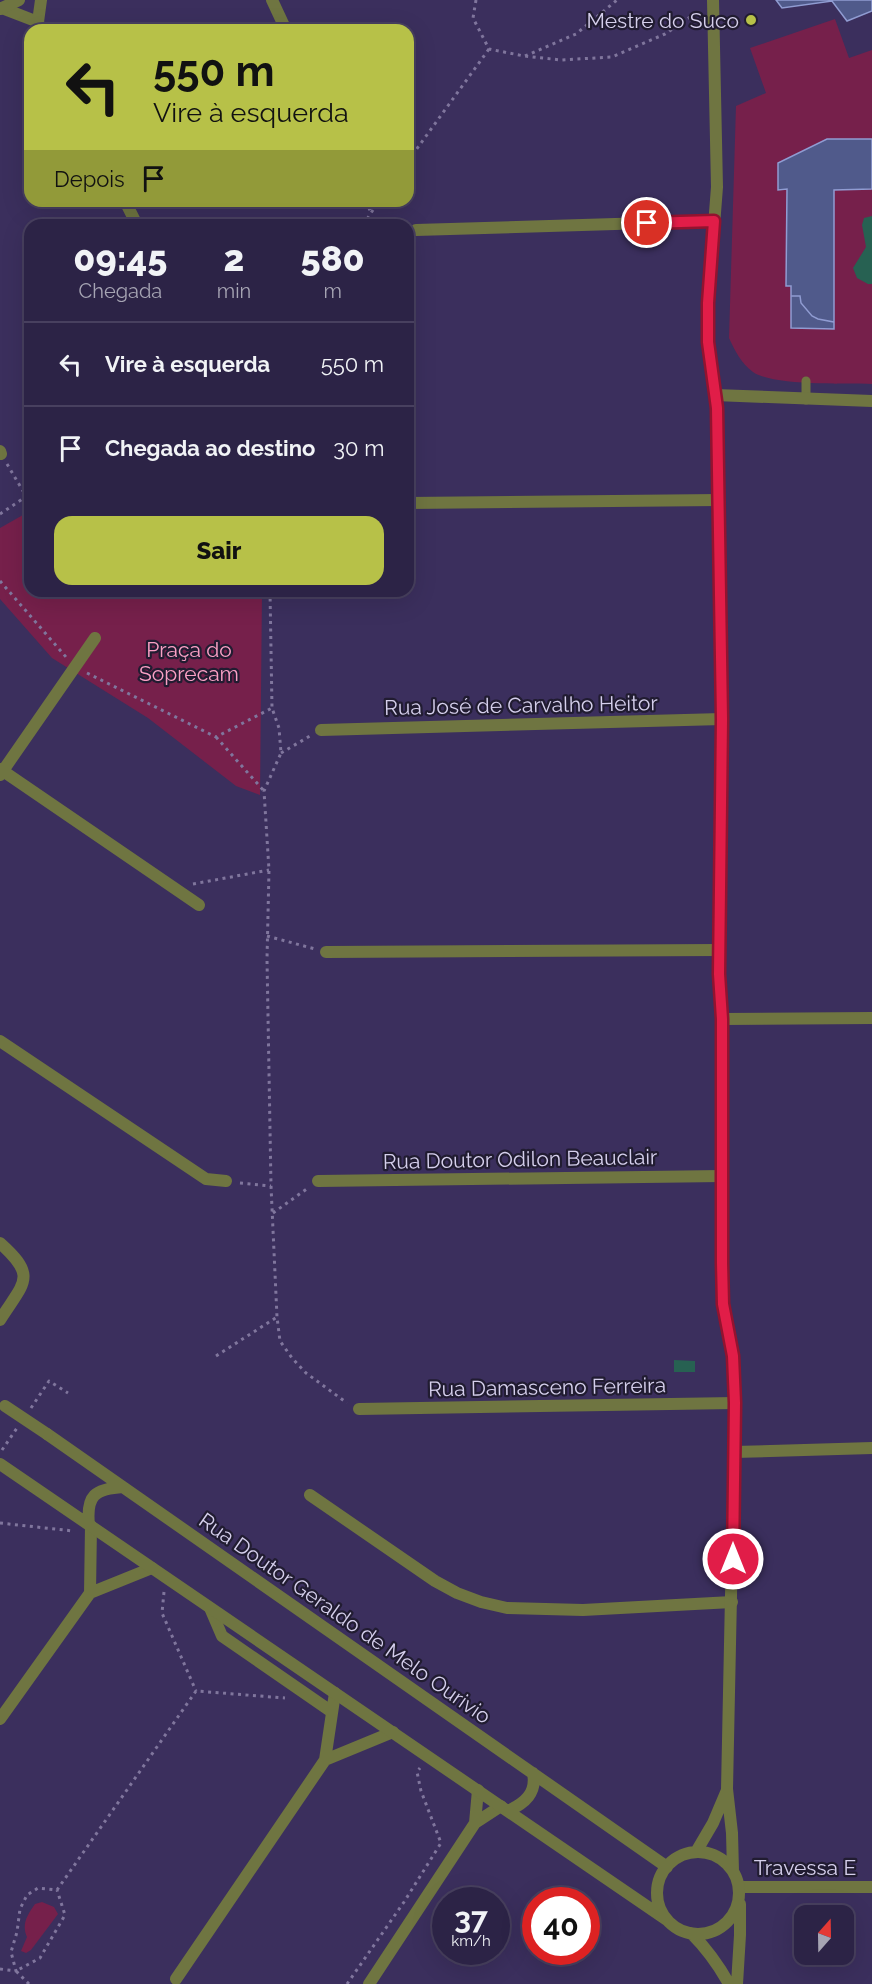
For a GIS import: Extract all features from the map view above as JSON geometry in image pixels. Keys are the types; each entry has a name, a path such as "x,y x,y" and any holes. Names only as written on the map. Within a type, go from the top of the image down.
{"street":[{"path":"1,9 19,0"},
{"path":"39,24 41,0"},
{"path":"272,0 283,24"},
{"path":"713,1 717,187 708,303 708,342 715,395 719,500 722,719 719,950 722,1019 723,1304 733,1356 735,1403 727,1789 733,1871 739,1890 740,1935 736,1984"},
{"path":"1,9 35,24"},
{"path":"416,230 714,221"},
{"path":"715,395 872,401"},
{"path":"414,503 719,500"},
{"path":"95,638 1,772 199,905"},
{"name":"Rua José de Carvalho Heitor","path":"321,730 722,719"},
{"path":"326,952 719,950"},
{"path":"722,1019 872,1018"},
{"path":"0,1041 206,1179 226,1181"},
{"name":"Rua Doutor Odilon Beauclair","path":"318,1180 722,1176"},
{"path":"0,1243 22,1264 25,1275 20,1288 0,1320"},
{"name":"Rua Damasceno Ferreira","path":"359,1409 735,1403"},
{"name":"Rua Doutor Geraldo de Melo Ourivio","path":"2,1405 667,1867"},
{"path":"734,1452 872,1448"},
{"path":"0,1464 678,1929 691,1933 709,1933 725,1925 733,1916 738,1905 739,1890"},
{"path":"90,1593 89,1504 99,1490 123,1487"},
{"path":"310,1495 435,1581 481,1602 507,1608 547,1610 732,1602"},
{"path":"0,1719 90,1593 152,1568"},
{"path":"210,1608 222,1636 332,1712"},
{"path":"176,1979 325,1760 335,1693"},
{"path":"325,1760 393,1732"},
{"path":"475,1823 504,1808 518,1806 529,1797 532,1790 532,1773"},
{"path":"696,1852 716,1818 727,1789"},
{"path":"369,1984 475,1823 478,1790"},
{"path":"667,1920 658,1899 658,1887 667,1867 680,1856 696,1852 710,1854 723,1861 733,1871"},
{"name":"Travessa E","path":"739,1890 872,1887"},
{"path":"691,1933 706,1948 729,1984"}],"lane":[{"path":"806,381 806,400"}],"path":[{"path":"476,0 474,18 489,49"},
{"path":"524,56 576,34 617,0"},
{"path":"489,49 561,60 612,57 665,34 713,1"},
{"path":"414,153 489,49"},
{"path":"368,207 371,212"},
{"path":"367,219 375,207"},
{"path":"1,453 24,489"},
{"path":"0,514 24,498"},
{"path":"0,581 75,667 216,737 264,791"},
{"path":"270,597 272,708 279,728 281,753 264,791 269,870 267,936 271,1186 277,1317 280,1341 292,1358 306,1373 342,1401 359,1409"},
{"path":"216,737 272,708"},
{"path":"281,753 321,730"},
{"path":"173,888 269,870"},
{"path":"267,936 326,952"},
{"path":"273,1213 318,1180"},
{"path":"226,1181 271,1186"},
{"path":"216,1356 277,1317"},
{"path":"0,1523 74,1531 89,1525"},
{"path":"165,1576 162,1613 196,1691"},
{"path":"196,1691 301,1699 306,1694"},
{"path":"57,1890 196,1691"},
{"path":"347,1984 441,1843 421,1791 417,1772 428,1756"},
{"path":"29,1984 16,1971 12,1952 20,1909 27,1895 38,1888 57,1890"},
{"path":"0,1970 16,1971 40,1958 65,1915 57,1890"}],"green space":[{"path":"835,19 849,58 872,50 872,384 792,382 763,376 753,372 745,365 729,338 736,106 766,93 750,48"},
{"name":"Praça do Soprecam","path":"24,514 24,597 262,597 260,795 236,786 148,718 52,658 0,599 0,528"},
{"path":"42,1902 54,1907 58,1914 31,1950 26,1953 21,1951 27,1937 26,1919 35,1904"}],"shaded area":[{"path":"872,216 872,284 868,284 857,278 853,268 866,247 862,225 864,218"},
{"path":"674,1360 695,1361 695,1372 674,1372"}],"building":[{"path":"776,0 872,0 872,11 847,21 832,1 782,8"},
{"path":"827,139 872,139 872,189 834,190 834,322 812,316 801,303 800,296 791,296 791,286 786,286 787,189 778,190 778,163"},
{"path":"791,296 800,296 801,303 812,316 834,322 834,329 791,328"}],"place":[{"name":"Mestre do Suco","path":"751,20"}],"route":[{"path":"647,223 714,221 708,303 708,342 717,408 722,719 719,974 722,1019 722,1263 723,1304 733,1356 735,1403 733,1559"}]}
